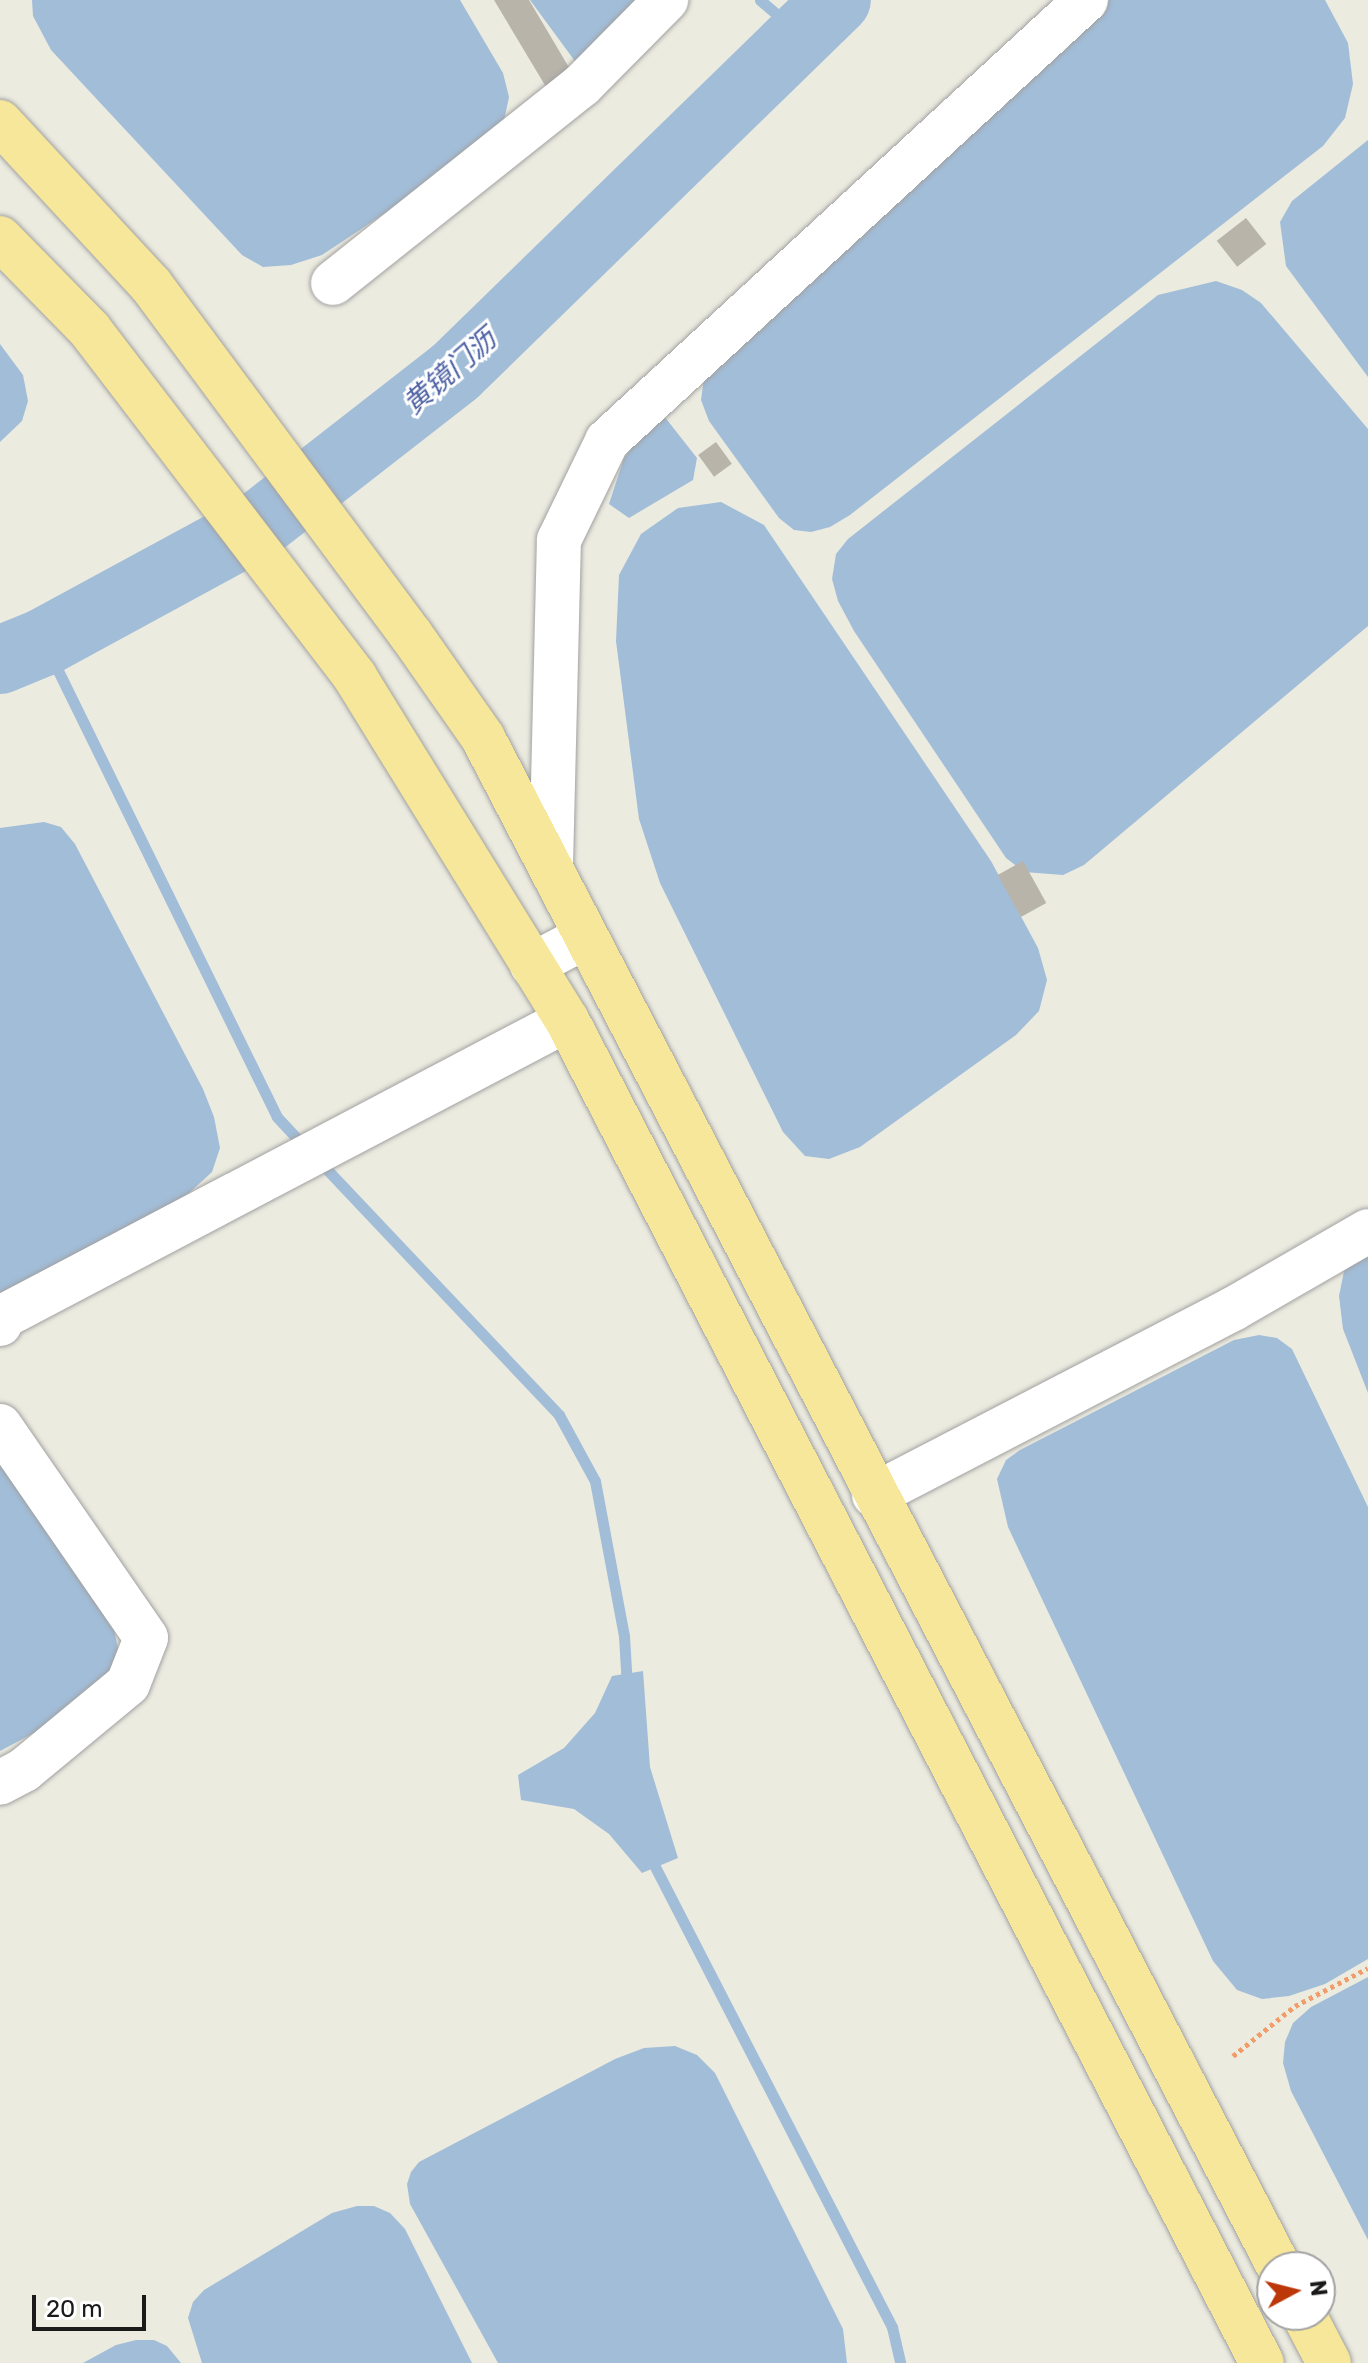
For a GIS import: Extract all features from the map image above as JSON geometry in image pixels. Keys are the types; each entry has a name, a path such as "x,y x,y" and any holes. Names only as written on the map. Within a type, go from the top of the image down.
{"main road":[{"path":"0,122 151,285 411,635 483,738 695,1142 874,1495 1271,2251"},
{"path":"0,238 90,330 355,677 567,1020 1262,2363"},
{"path":"1312,2331 1329,2363"}],"lane":[{"path":"333,283 582,85 666,0"},
{"path":"551,865 559,540 607,441 1086,0"},
{"path":"532,965 585,937"},
{"path":"0,1324 2,1317 567,1020"},
{"path":"874,1495 1233,1309 1368,1231"},
{"path":"0,1426 146,1638 128,1684 24,1770 0,1783"}],"path":[{"path":"1233,2056 1295,2006 1368,1968"}],"water":[{"path":"32,0 460,0 503,73 509,97 504,121 489,144 322,255 291,265 263,267 242,255 51,50 33,16"},
{"path":"530,0 652,0 580,68"},
{"path":"1109,0 1325,0 1348,43 1353,84 1345,118 1323,146 850,515 830,527 811,532 794,530 779,518 709,421 701,400 704,378 717,361"},
{"path":"1368,140 1368,377 1286,266 1280,222 1292,201"},
{"path":"1216,281 1242,290 1261,303 1368,429 1368,626 1084,865 1063,875 1024,872 1006,858 854,631 838,601 832,579 836,554 848,539 1158,295"},
{"path":"0,344 23,375 28,401 22,421 0,442"},
{"path":"664,416 697,458 693,480 629,518 609,504 624,458 651,422"},
{"path":"721,502 764,525 991,861 1038,948 1047,980 1039,1011 1016,1035 860,1147 829,1159 805,1156 783,1132 660,883 639,819 616,641 619,575 641,534 678,508"},
{"path":"44,822 61,827 75,844 203,1089 214,1117 220,1148 212,1172 188,1194 45,1288 0,1298 0,828"},
{"path":"1368,1251 1368,1393 1343,1329 1339,1296 1344,1271"},
{"path":"1259,1335 1277,1338 1292,1349 1368,1507 1368,1959 1325,1984 1289,1996 1262,1999 1237,1990 1213,1961 1008,1527 997,1479 1006,1460 1020,1450 1234,1340"},
{"path":"0,1459 112,1620 119,1653 108,1682 81,1708 0,1751"},
{"path":"643,1671 650,1767 678,1858 642,1873 609,1834 574,1809 521,1800 518,1775 564,1748 595,1713 612,1676"},
{"path":"1368,1977 1368,2240 1291,2091 1283,2063 1285,2042 1293,2023 1311,2007"},
{"path":"675,2046 697,2055 715,2073 843,2329 847,2363 498,2363 410,2204 407,2184 411,2172 419,2162 615,2059 644,2048"},
{"path":"357,2206 374,2206 390,2213 405,2229 472,2363 202,2363 188,2318 193,2302 204,2290 332,2213"},
{"path":"154,2340 167,2346 181,2363 83,2363 116,2345"}],"building":[{"path":"494,0 529,0 577,81 552,97"},
{"path":"1246,218 1266,244 1237,267 1217,241"},
{"path":"716,442 732,464 714,477 698,455"},
{"path":"1023,861 1046,903 1021,917 998,875"}],"waterway":[{"path":"760,0 801,35"},
{"name":"黄镜门沥","path":"0,660 44,642 256,527 455,372 837,0"},
{"path":"44,642 277,1117 306,1148"},
{"path":"318,1160 559,1415 595,1481 624,1636 627,1687"},
{"path":"650,1857 892,2327 900,2363"}]}
